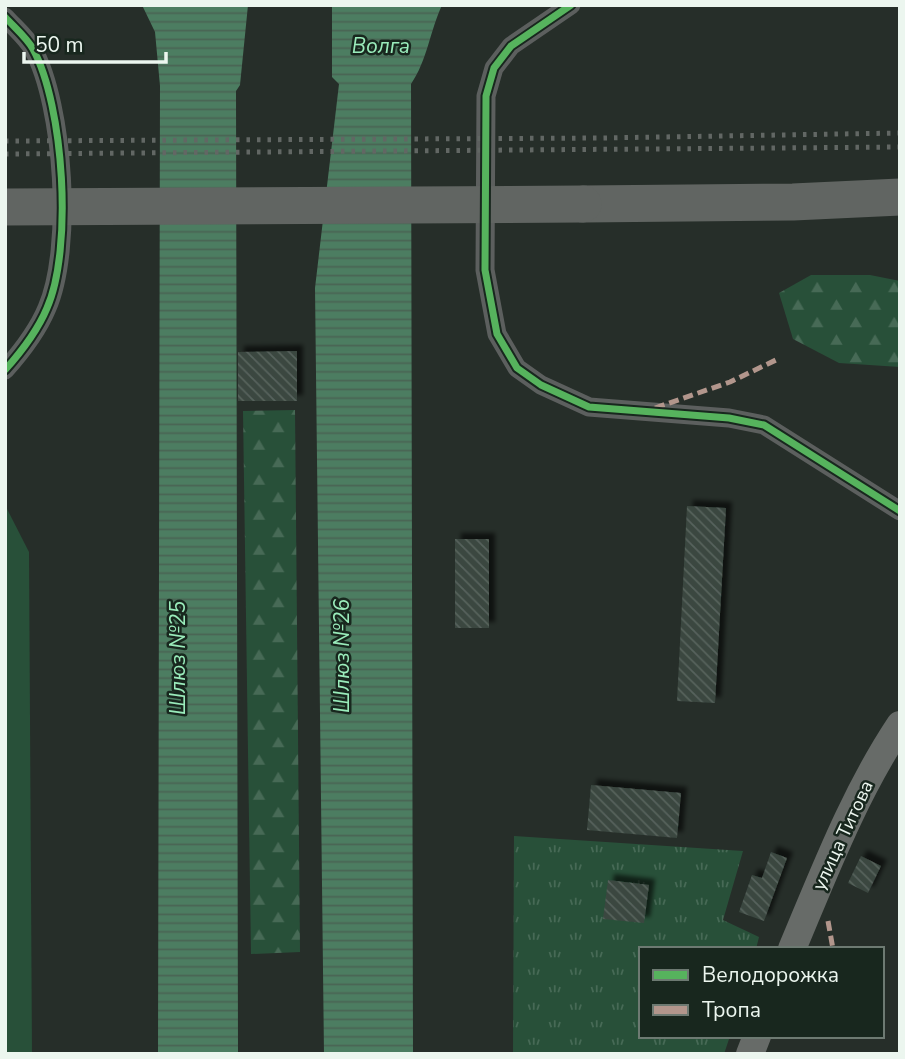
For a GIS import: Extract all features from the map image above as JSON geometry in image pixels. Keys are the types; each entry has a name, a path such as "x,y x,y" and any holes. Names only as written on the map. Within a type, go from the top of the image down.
{"highway":[{"path":"5,207 793,202 900,197"},
{"path":"793,202 900,209"}],"main road":[{"name":"улица Титова","path":"793,947 853,808 886,746 900,726"}],"street":[{"path":"571,5 510,46 494,68 486,96 485,270 497,334 517,368 541,385 589,407 729,418 764,425 900,511"},
{"path":"5,17 33,48 51,94 59,149 61,225 58,270 48,306 30,341 5,370"}],"green space":[{"path":"811,275 870,275 900,281 900,367 839,363 793,339 779,293"},
{"path":"295,410 300,952 251,954 243,411"},
{"path":"5,505 29,552 32,1054 5,1054"},
{"path":"514,836 743,851 723,920 759,937 756,947 639,947 639,1038 729,1038 724,1054 513,1054"}],"water":[{"name":"Шлюз №25","path":"142,5 248,5 240,85 236,91 238,1054 158,1054 160,86 155,32"},
{"path":"332,5 442,5 421,66 411,84 413,1054 324,1054 315,288 339,84 332,77"}],"building":[{"path":"297,351 297,401 238,401 238,352"},
{"path":"687,506 726,508 715,703 677,701"},
{"path":"455,539 489,539 489,628 455,628"},
{"path":"591,785 681,793 677,838 587,830"},
{"path":"771,852 787,858 764,921 739,912 752,875 762,878"},
{"path":"861,856 881,866 868,893 848,883"},
{"path":"608,880 649,885 644,923 603,919"}],"railway":[{"path":"5,141 601,138 900,133"},
{"path":"5,154 900,147"}],"marked path":[{"path":"655,408 730,382 778,359"},
{"path":"828,921 833,947"}],"cycle path":[{"path":"571,5 511,46 494,68 486,96 485,270 497,334 517,368 541,385 589,407 729,418 764,425 900,511"},
{"path":"5,17 33,49 44,74 58,140 62,215 60,251 47,308 29,341 5,370"}],"water label":[{"name":"Волга","path":"381,46"},
{"name":"Шлюз №26","path":"342,656"}]}
